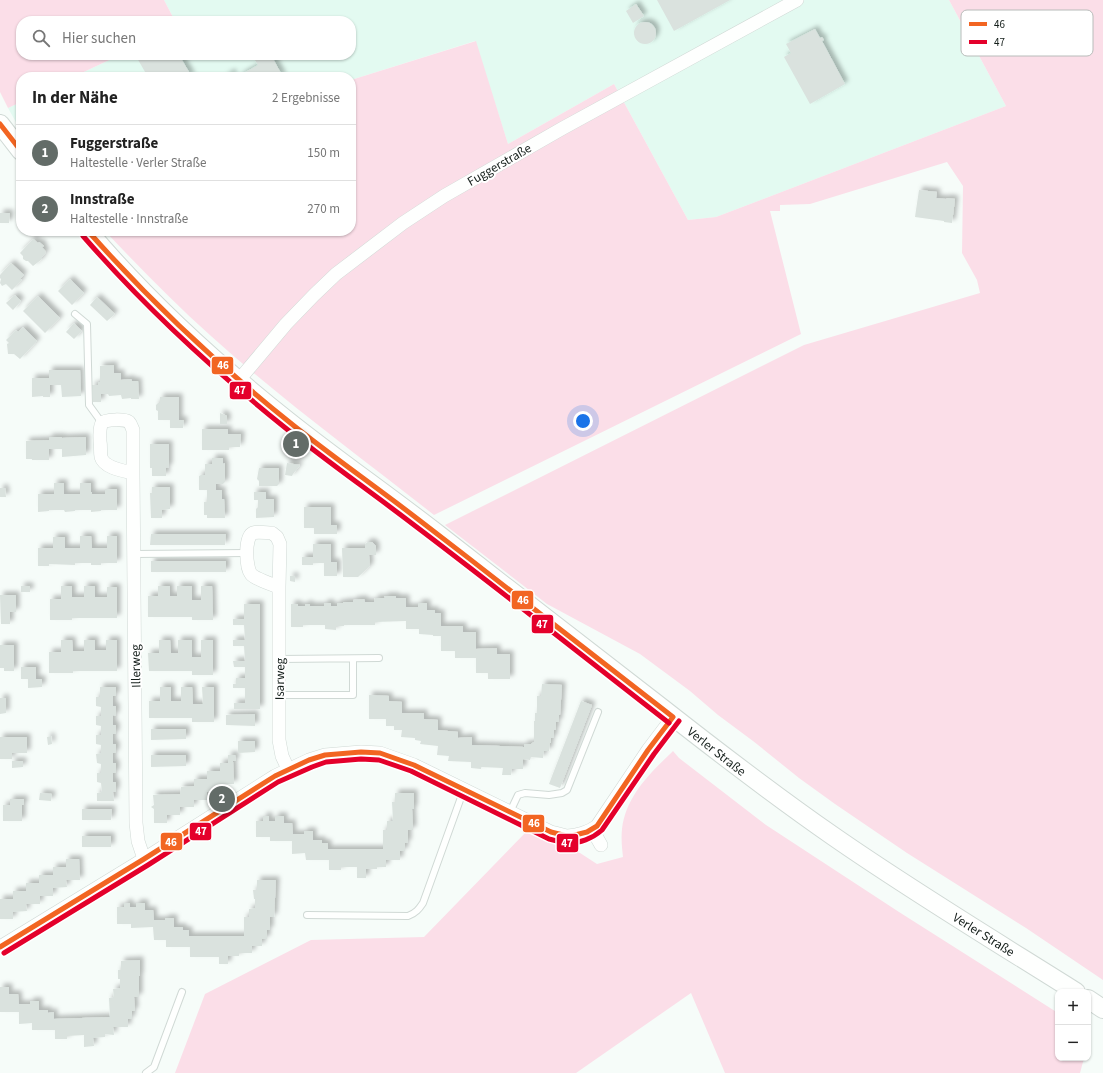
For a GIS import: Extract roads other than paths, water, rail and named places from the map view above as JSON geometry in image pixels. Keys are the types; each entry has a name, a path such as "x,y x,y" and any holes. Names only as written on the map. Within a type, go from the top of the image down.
{"main road":[{"path":"0,124 16,145"},
{"name":"Verler Straße","path":"92,236 119,267 153,302 198,344 288,421 421,521 736,766 834,836 932,902 1071,989"},
{"path":"1091,1001 1103,1009"}],"street":[{"name":"Fuggerstraße","path":"239,380 286,324 314,295 336,274 403,223 444,196 563,128 797,0"},
{"name":"Illerweg","path":"102,423 107,420 129,422 133,430 136,823 138,841 144,859"},
{"path":"102,423 100,432 101,458 104,462 114,468 133,473"},
{"name":"Isarweg","path":"279,588 252,575 248,569 247,543 249,537 254,533 272,533 277,537 280,544 279,740 282,756 288,769"},
{"path":"0,947 144,859 275,776 309,760 325,755 361,752 380,753 414,765 551,832 567,836 580,834 597,826 648,750 673,717"},
{"path":"592,829 600,844"}],"lane":[{"path":"75,314 87,324 89,405 102,423"},
{"path":"134,554 247,553"},
{"path":"280,659 379,658"},
{"path":"279,695 353,695 353,659"},
{"path":"510,812 518,795 525,793 549,795 562,793 567,790 598,712"},
{"path":"307,915 408,916 414,914 420,909 423,903 464,789"},
{"path":"146,1073 154,1066 182,992"}],"place":[{"name":"Fuggerstraße","path":"296,444"},
{"name":"Innstraße","path":"222,799"}]}
